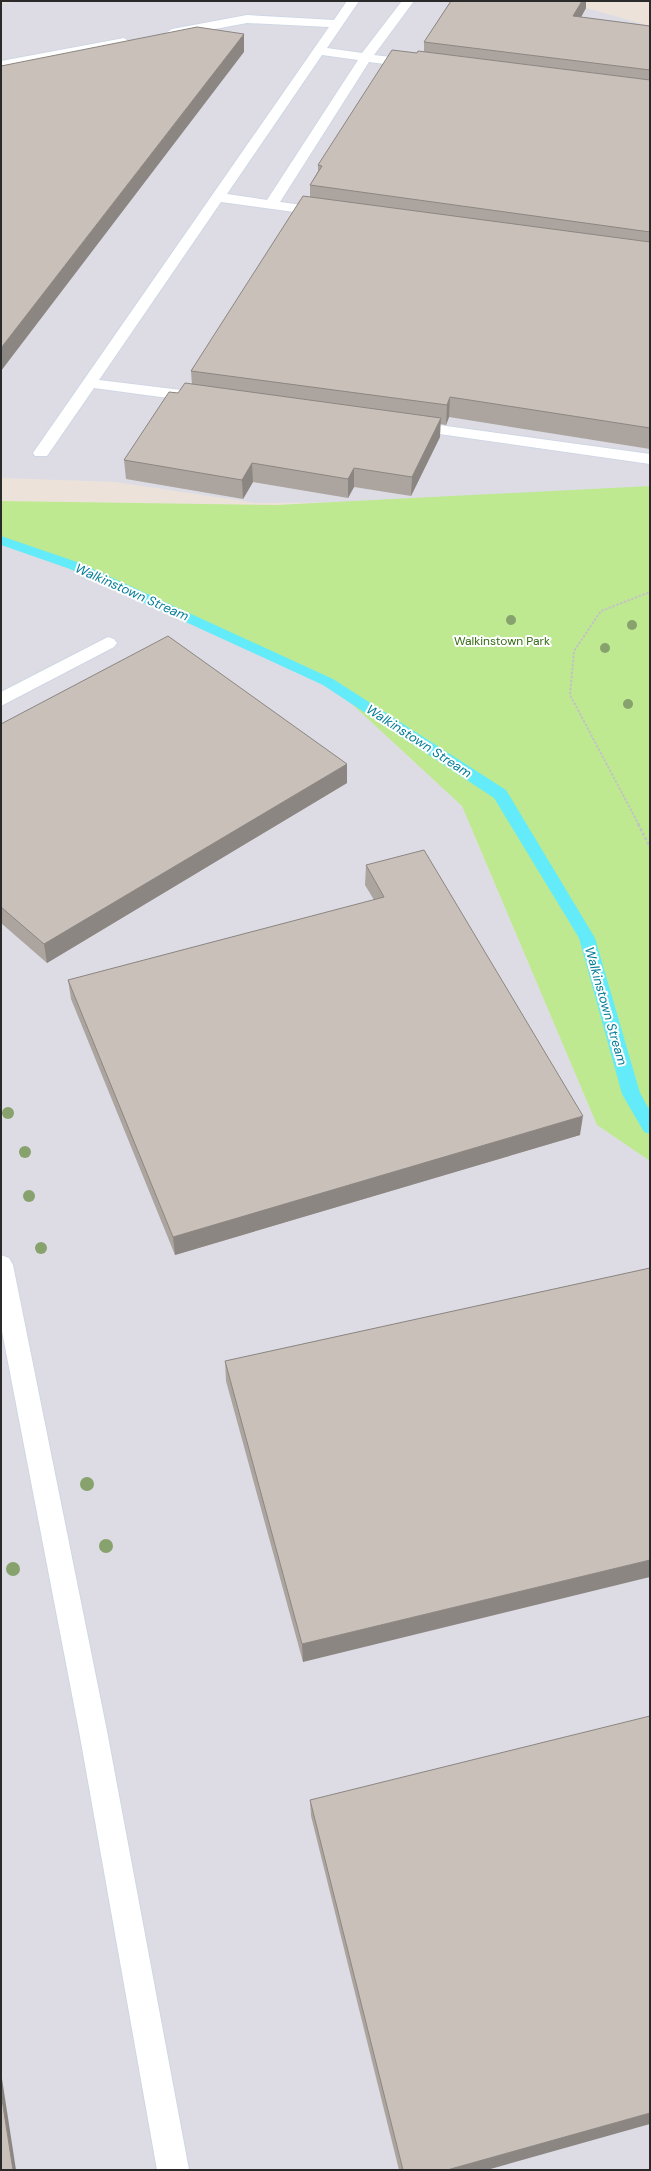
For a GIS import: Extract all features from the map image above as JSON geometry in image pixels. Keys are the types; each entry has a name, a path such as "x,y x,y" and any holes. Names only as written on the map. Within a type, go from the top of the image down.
{"street":[{"path":"41,453 353,1"},
{"path":"271,204 366,57 408,1"},
{"path":"163,35 247,19 337,24"},
{"path":"1,65 140,39"},
{"path":"318,51 429,66"},
{"path":"218,197 334,213"},
{"path":"90,382 216,400"},
{"path":"398,424 650,459"},
{"path":"1,700 108,643"},
{"path":"1,1265 92,1731 173,2170"}],"path":[{"path":"650,592 601,611 574,651 570,694 650,847"}],"shaded area":[{"path":"18,1 562,1 650,26 650,489 512,501 256,503 115,482 1,478 1,4"},
{"path":"1,543 91,577 328,682 462,806 597,1125 650,1161 650,2170 1,2170"}],"green space":[{"name":"Walkinstown Park","path":"650,486 650,1161 597,1125 462,806 328,682 91,577 1,543 1,501 276,505"}],"building":[{"path":"451,1 582,1 573,16 650,26 650,70 424,42"},
{"path":"197,27 244,34 1,348 1,66"},
{"path":"392,50 417,53 418,51 650,80 650,232 310,185 322,166 318,165"},
{"path":"303,196 650,242 650,428 450,397 447,405 191,371"},
{"path":"185,383 441,418 412,477 354,468 348,479 252,463 242,480 124,460 169,392 178,393"},
{"path":"168,636 347,764 44,944 1,907 1,724"},
{"path":"424,850 583,1116 173,1237 68,980 384,897 366,865"},
{"path":"650,1268 650,1560 302,1644 225,1361"},
{"path":"650,1716 650,2113 447,2170 403,2170 310,1800"},
{"path":"1,2093 13,2170 1,2170"}],"waterway":[{"name":"Walkinstown Stream","path":"1,540 75,566 328,682 500,794 587,938 631,1094 650,1127"}]}
